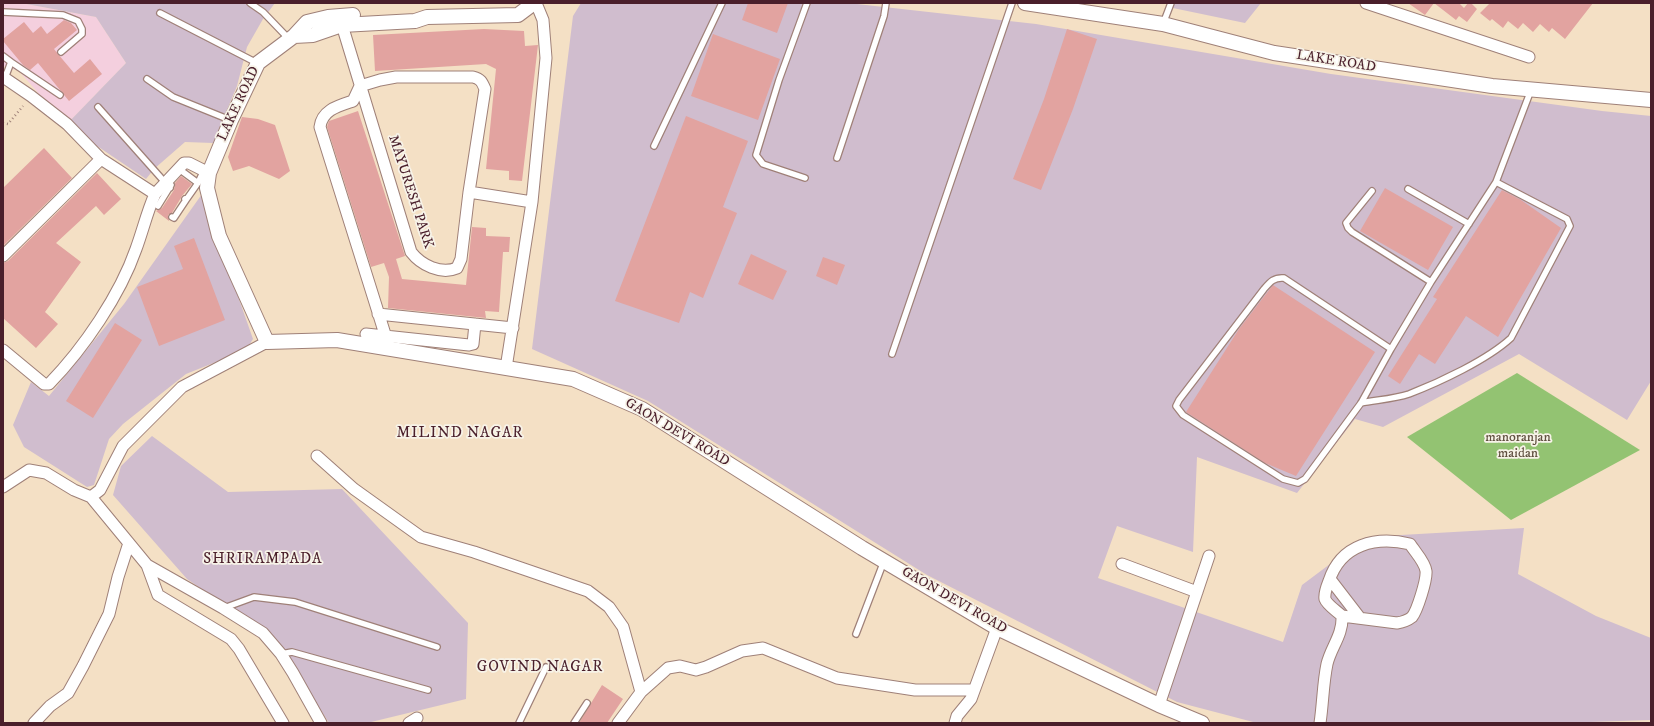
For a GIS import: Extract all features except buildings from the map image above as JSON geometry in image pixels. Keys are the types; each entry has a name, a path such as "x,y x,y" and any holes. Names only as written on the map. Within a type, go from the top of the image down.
{"street":[{"name":"LAKE ROAD","path":"267,342 219,236 206,188 206,172 258,63 292,38 307,22 343,23 416,14 427,17 518,15 535,3"},
{"path":"506,368 532,202 546,58 543,20 535,3"},
{"name":"LAKE ROAD","path":"1025,3 1163,24 1274,53 1492,86 1651,100"},
{"path":"1366,3 1530,57"},
{"path":"343,23 356,28 448,22"},
{"path":"343,23 348,50 360,86"},
{"path":"386,341 320,127 321,121 325,115 334,108 352,101 360,86 380,80 396,77 479,78 485,89 469,192 532,202"},
{"path":"4,78 31,96 67,124 101,159 155,194"},
{"name":"MAYURESH PARK","path":"360,86 411,252 416,259 424,265 449,272 457,268 461,259 469,192"},
{"path":"3,256 101,159"},
{"path":"3,350 44,384 49,384 81,345 115,298 136,249 144,220 155,194 168,186 184,164 189,163 206,172"},
{"path":"378,314 513,328"},
{"path":"366,334 386,341 469,345 473,344 475,324"},
{"name":"GAON DEVI ROAD","path":"91,497 100,490 123,446 182,386 267,342 337,340 386,341 506,368 573,379 642,409 884,560 997,628 1159,705 1202,723"},
{"path":"317,456 354,489 421,537 474,552 588,591 609,607 623,627 641,692"},
{"path":"3,487 29,470 46,473 74,490 91,497 147,565 158,595 231,639 239,649 283,723"},
{"path":"1393,541 1410,544 1421,560 1426,571 1424,586 1413,616 1404,622 1397,623 1342,616 1326,601 1324,596 1330,579 1338,564 1358,546 1366,543 1393,541"},
{"path":"34,723 50,706 68,693 83,666 109,614 118,577 129,543"},
{"path":"1159,705 1209,556"},
{"path":"1122,564 1198,592"},
{"path":"147,565 223,608 263,633 281,654 321,723"},
{"path":"1330,579 1360,618"},
{"path":"1320,723 1328,662 1338,639 1342,616"},
{"path":"955,723 957,716 971,699 997,628"},
{"path":"618,723 641,692 668,668 680,666 696,670 742,651 763,648 837,678 915,690 974,690"}],"lane":[{"path":"250,3 263,12 292,38"},
{"path":"654,146 722,3"},
{"path":"805,178 763,164 756,155 779,80 807,3"},
{"path":"838,158 884,16 886,3"},
{"path":"892,354 1012,3"},
{"path":"1163,24 1171,3"},
{"path":"3,12 64,15 78,21 82,29 82,34 61,52"},
{"path":"160,13 258,63"},
{"path":"3,56 60,95"},
{"path":"4,78 11,62"},
{"path":"147,79 173,97 230,120"},
{"path":"1391,349 1284,278 1277,278 1272,280 1264,289 1179,400 1176,406 1182,415 1283,479 1298,483 1305,479 1361,404 1391,349 1431,282 1496,182 1532,89"},
{"path":"98,107 168,186 158,206"},
{"path":"181,169 198,183"},
{"path":"172,217 174,218 206,172"},
{"path":"1361,404 1408,394 1445,378 1498,350 1511,338 1570,226 1567,219 1496,182"},
{"path":"1408,189 1469,224"},
{"path":"1372,191 1346,223 1348,228 1431,282"},
{"path":"856,634 884,560"},
{"path":"223,608 254,597 295,602 437,647"},
{"path":"281,654 292,652 428,690"},
{"path":"519,723 546,667"},
{"path":"574,723 587,703"}],"path":[{"path":"3,123 8,124 31,96"}],"shaded area":[{"path":"3,3 21,3 96,17 126,63 66,125 19,71 3,66"},
{"path":"21,3 275,3 263,19 247,47 237,86 213,143 185,142 154,169 146,179 66,125 126,63 96,17"},
{"path":"581,3 848,3 1036,24 1331,74 1602,111 1651,116 1651,381 1627,420 1519,354 1383,427 1355,419 1297,493 1197,457 1193,552 1117,526 1098,578 1283,642 1302,585 1366,537 1524,528 1518,574 1596,616 1651,638 1651,720 1559,723 1257,723 1177,702 927,575 648,401 532,349 573,16"},
{"path":"1169,3 1261,3 1245,23 1168,7"},
{"path":"202,194 253,339 246,350 186,374 123,424 109,439 94,485 87,487 24,447 13,425 31,382 49,396 124,304"},
{"path":"152,436 228,492 342,489 468,623 466,699 367,723 329,723 276,640 187,579 113,495 121,466"}],"green space":[{"name":"manoranjan maidan","path":"1517,373 1640,450 1511,520 1407,437"}],"district":[{"name":"MILIND NAGAR","path":"460,434"},
{"name":"SHRIRAMPADA","path":"263,560"},
{"name":"GOVIND NAGAR","path":"540,668"}]}
